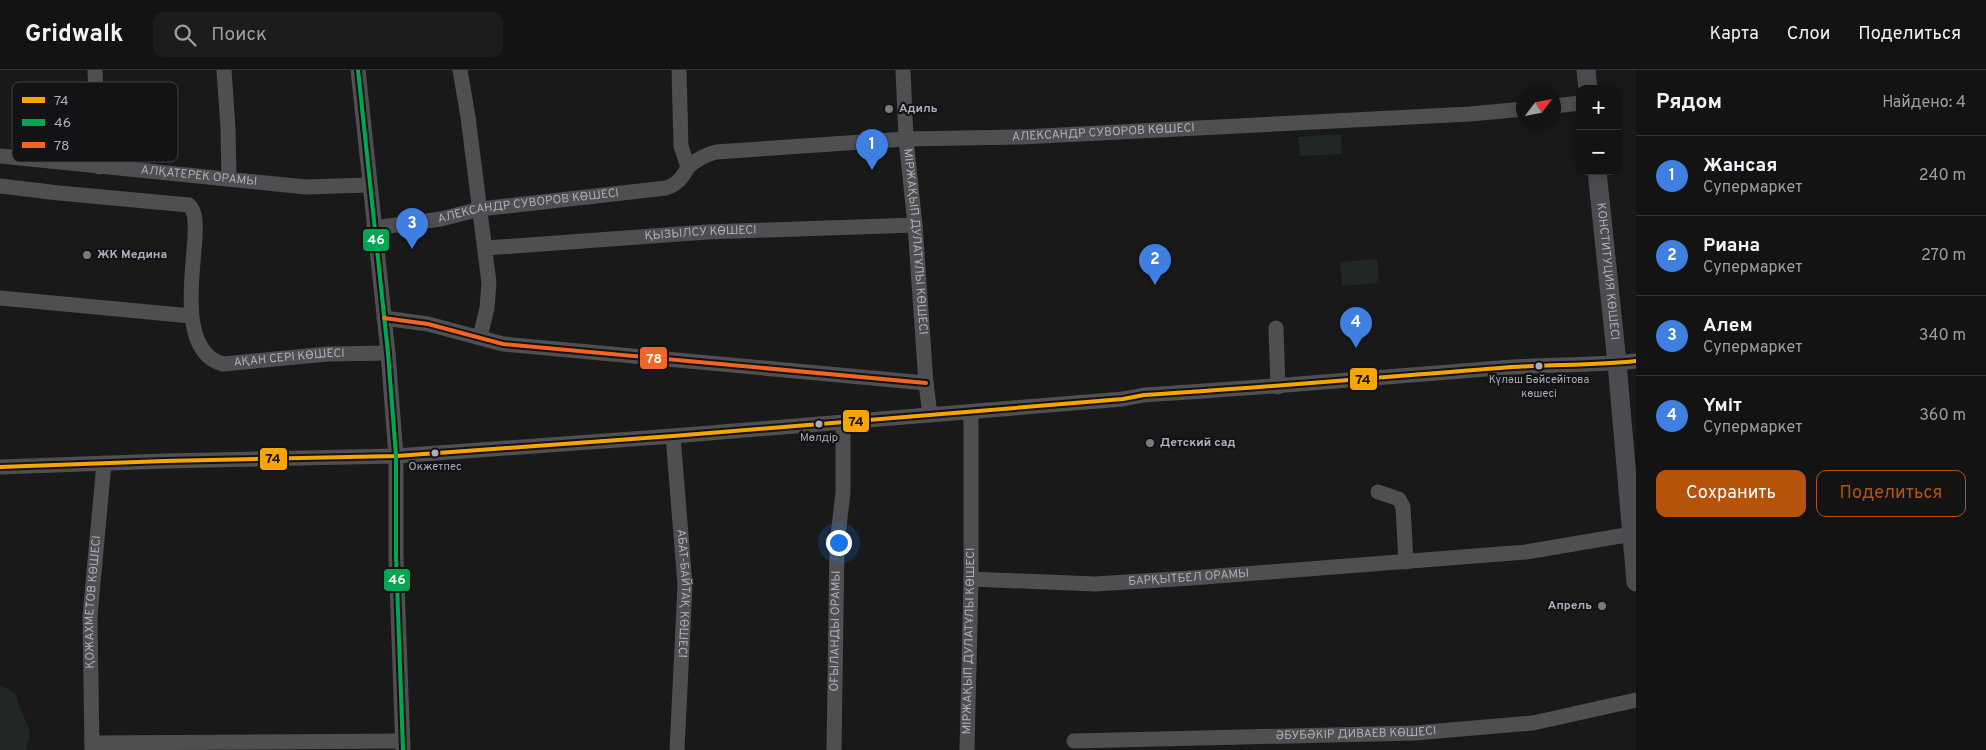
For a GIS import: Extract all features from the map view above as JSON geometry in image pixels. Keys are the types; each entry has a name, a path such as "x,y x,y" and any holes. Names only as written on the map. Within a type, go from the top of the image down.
{"main road":[{"path":"1586,70 1588,85"},
{"name":"КОНСТИТУЦИЯ КӨШЕСІ","path":"1597,175 1617,363 1636,582"}],"street":[{"path":"224,70 228,128 228,179"},
{"path":"358,70 388,353 396,456 396,556 403,746"},
{"path":"460,70 486,248 489,283 487,308 480,337"},
{"path":"679,70 681,146 685,173"},
{"name":"МІРЖАҚЫП ДУЛАТҰЛЫ КӨШЕСІ","path":"903,70 906,140 915,225 930,415"},
{"path":"1561,105 1576,103"},
{"name":"АЛЕКСАНДР СУВОРОВ КӨШЕСІ","path":"374,228 441,219 480,209 666,188 674,185 696,160 716,152 906,140 1101,133 1451,115 1516,110"},
{"name":"АЛҚАТЕРЕК ОРАМЫ","path":"53,162 306,187 369,185"},
{"path":"98,162 98,167"},
{"name":"АҚАН СЕРІ КӨШЕСІ","path":"0,186 189,204 193,209 195,229 191,316 196,340 207,357 214,362 223,364 328,354 388,353"},
{"name":"ҚЫЗЫЛСУ КӨШЕСІ","path":"486,248 707,232 915,225"},
{"path":"0,298 191,316"},
{"path":"384,318 428,324 503,344 926,383"},
{"path":"1276,328 1278,387"},
{"path":"0,466 396,456 673,436 1123,399 1144,395 1278,387 1325,381 1504,367 1636,361"},
{"name":"МІРЖАҚЫП ДУЛАТҰЛЫ КӨШЕСІ","path":"967,750 971,579 971,412"},
{"name":"ОҒЫЛАНДЫ ОРАМЫ","path":"834,750 837,546 843,492 843,422"},
{"name":"АБАТ-БАЙТАҚ КӨШЕСІ","path":"673,436 685,585 677,750"},
{"name":"ҚОЖАХМЕТОВ КӨШЕСІ","path":"104,463 90,616 92,746 403,746"},
{"path":"1378,492 1399,499 1403,507 1406,562"},
{"name":"БАРҚЫТБЕЛ ОРАМЫ","path":"971,579 1095,584 1526,552 1632,534"},
{"name":"ӘБУБӘКІР ДИВАЕВ КӨШЕСІ","path":"1074,741 1415,733 1533,722 1636,700"}],"shaded area":[{"path":"1341,134 1342,154 1300,156 1298,137"},
{"path":"1377,259 1379,283 1342,286 1340,262"},
{"path":"0,685 17,697 18,706 26,722 30,737 26,747 27,750 0,750"}],"transit line":[{"name":"46","path":"358,70 388,353 396,456 396,556 403,750"},
{"name":"78","path":"384,318 428,324 503,344 926,383"},
{"name":"74","path":"0,467 396,456 673,436 1123,399 1144,395 1517,367 1636,361"}],"place":[{"name":"Адиль","path":"889,109"},
{"name":"Жансая","path":"872,170"},
{"name":"Алем","path":"412,249"},
{"name":"ЖК Медина","path":"87,255"},
{"name":"Риана","path":"1155,285"},
{"name":"Үміт","path":"1356,348"},
{"name":"Күләш Бәйсейітова көшесі","path":"1539,366"},
{"name":"Мөлдiр","path":"819,424"},
{"name":"Детский сад","path":"1150,443"},
{"name":"Окжетпес","path":"435,453"},
{"name":"Апрель","path":"1602,606"}]}
